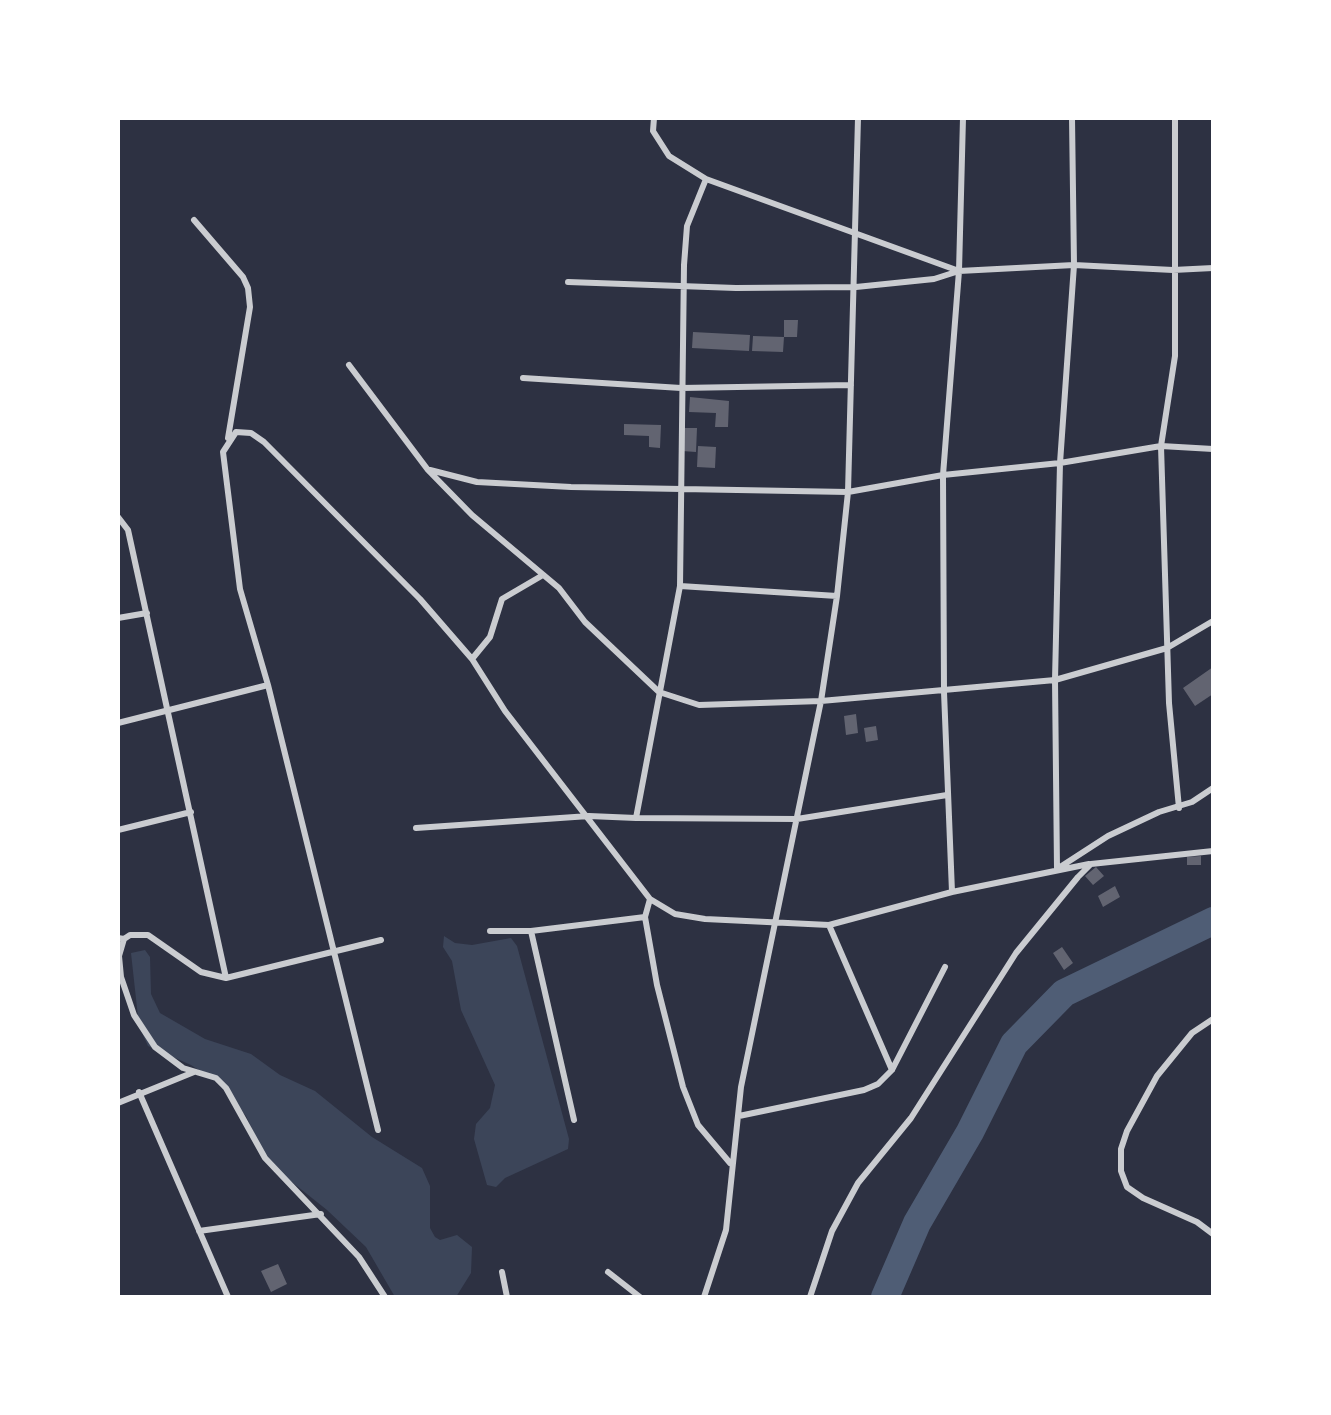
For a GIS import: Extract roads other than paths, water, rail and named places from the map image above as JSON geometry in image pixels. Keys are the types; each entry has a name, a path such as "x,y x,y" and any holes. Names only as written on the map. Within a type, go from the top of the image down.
{"street":[{"path":"654,118 653,131 669,156 706,179 959,271"},
{"path":"704,1297 726,1230 730,1163 741,1087 821,701 837,596 848,492 856,287 858,118"},
{"path":"952,892 944,692 943,475 959,271 963,118"},
{"path":"1057,869 1055,680 1060,463 1074,265 1072,118"},
{"path":"1175,118 1175,356 1161,446 1167,648 1179,808"},
{"path":"636,818 680,586 679,487 687,226 706,179"},
{"path":"194,220 243,277 248,288 250,307 223,452 240,589 268,685 378,1130"},
{"path":"568,282 736,288 856,287 934,279 959,271 1074,265 1173,270 1213,268"},
{"path":"349,365 428,470 472,515 559,588 585,622 659,692 699,705 821,701 1055,680 1167,648 1213,621"},
{"path":"523,378 681,388 851,385"},
{"path":"228,438 236,432 251,433 264,442 350,525 472,659 505,711 650,899 675,914 829,925 952,892 1057,869 1213,851"},
{"path":"428,470 477,482 571,487 848,492 943,475 1060,463 1161,446 1213,449"},
{"path":"118,517 128,530 226,978"},
{"path":"472,659 490,637 502,599 543,575"},
{"path":"680,586 837,596"},
{"path":"118,618 147,613"},
{"path":"118,723 268,685"},
{"path":"1057,869 1108,836 1159,812 1179,808 1213,788"},
{"path":"416,828 589,816 797,819 947,795"},
{"path":"118,830 191,812"},
{"path":"810,1297 832,1231 858,1183 911,1118 1016,953 1091,864"},
{"path":"650,899 645,917 657,985 683,1087 698,1125 730,1163"},
{"path":"490,931 531,931 645,917"},
{"path":"829,925 892,1070"},
{"path":"531,931 574,1120"},
{"path":"381,940 226,978 201,972 148,935 130,935 121,939 118,956 121,977 134,1015 145,1033 166,1057 194,1072 216,1078 226,1088 265,1158 359,1257 385,1297"},
{"path":"739,1116 864,1090 878,1084 892,1070 945,967"},
{"path":"1213,1019 1192,1033 1157,1076 1127,1131 1121,1149 1121,1171 1127,1187 1143,1198 1197,1222 1213,1234"},
{"path":"118,1103 194,1072"},
{"path":"139,1092 228,1297"},
{"path":"199,1231 321,1214"},
{"path":"502,1272 507,1297"},
{"path":"608,1272 640,1297"}],"waterway":[{"path":"885,1297 917,1223 970,1132 1014,1044 1064,993 1213,921"}]}
